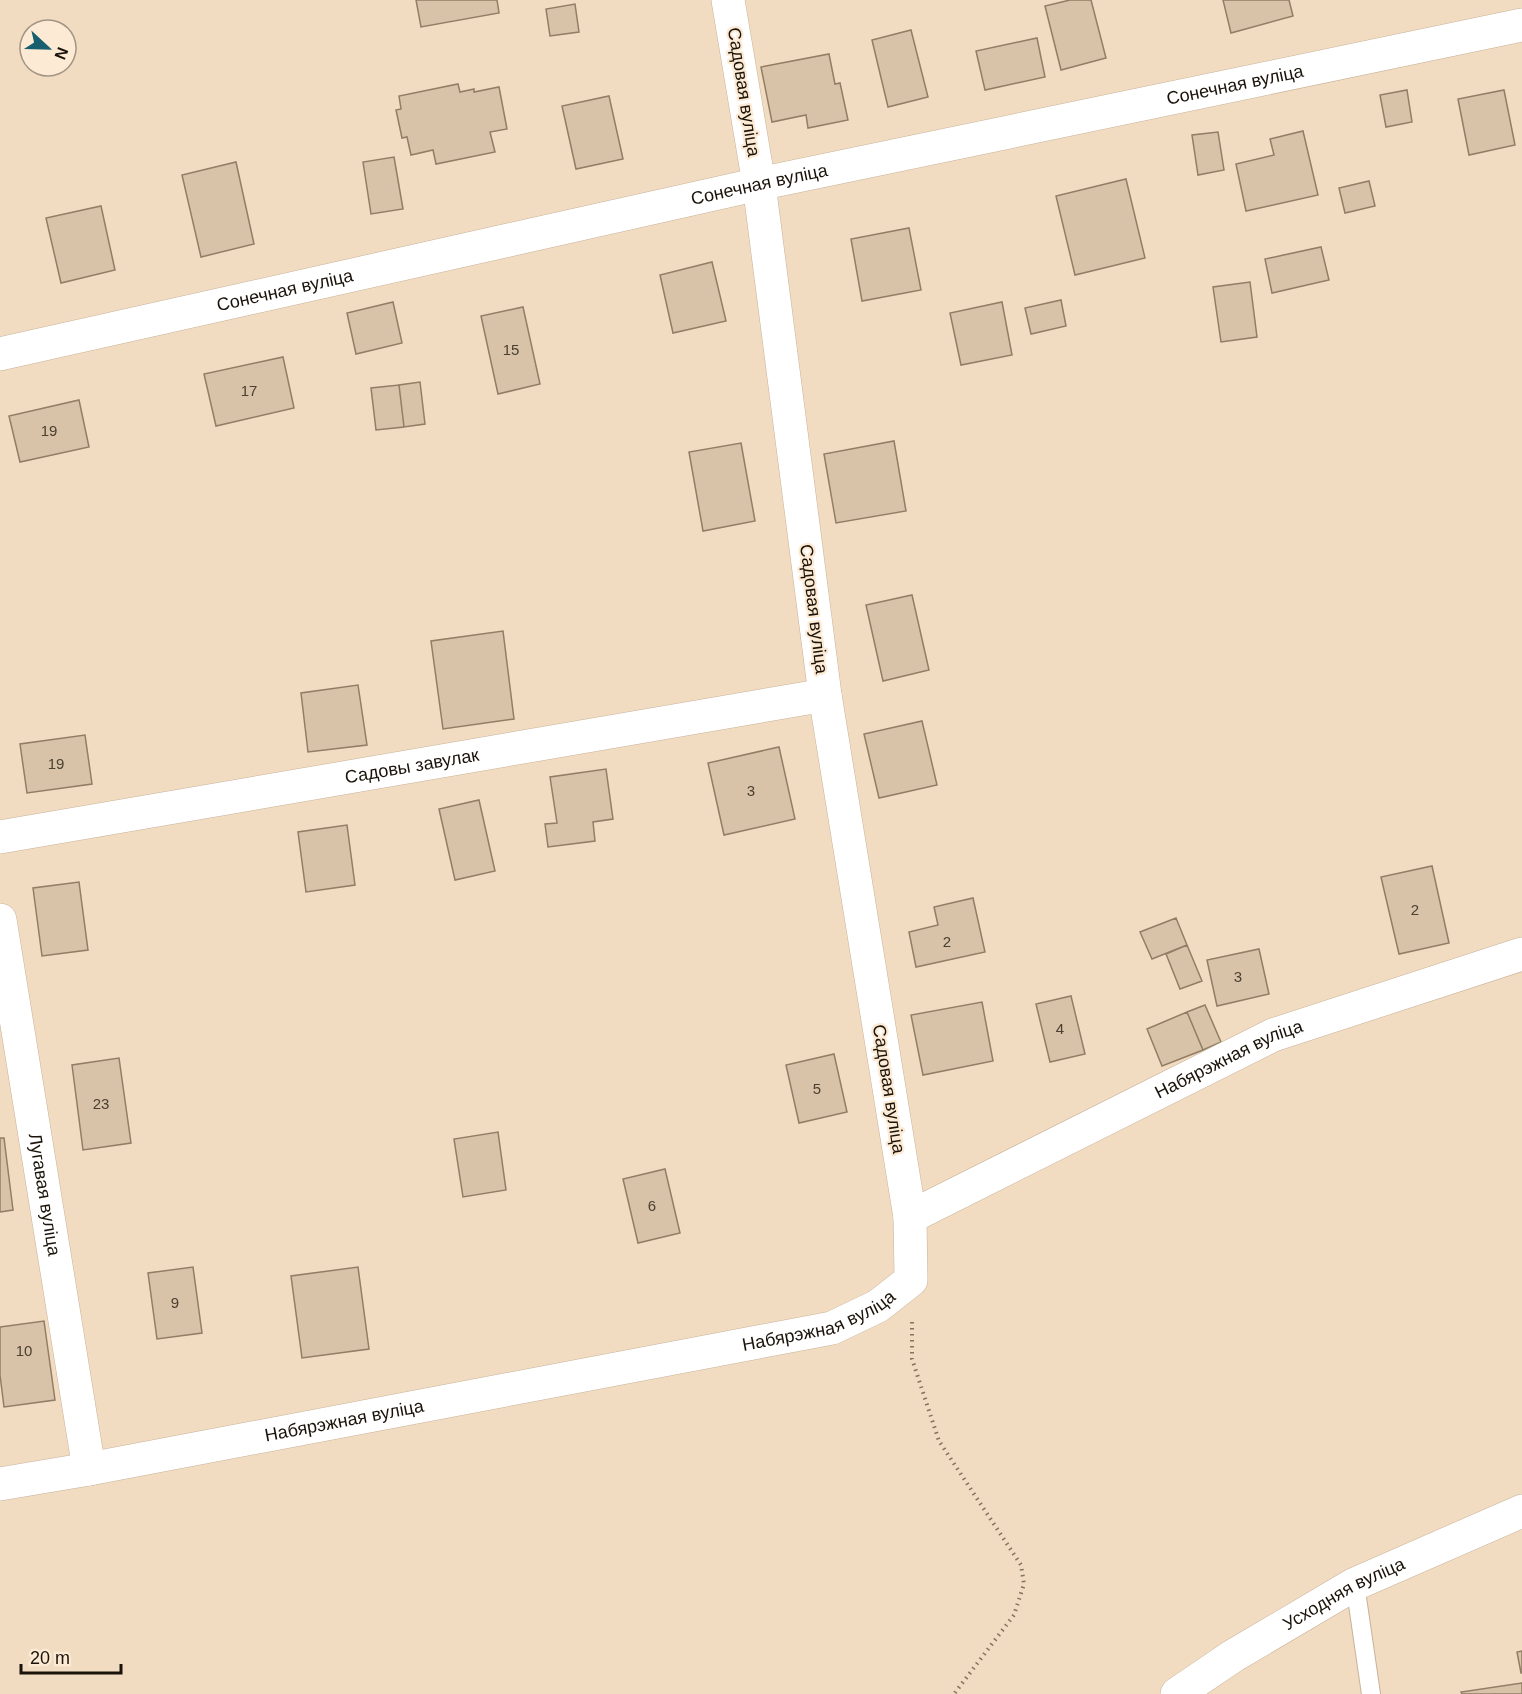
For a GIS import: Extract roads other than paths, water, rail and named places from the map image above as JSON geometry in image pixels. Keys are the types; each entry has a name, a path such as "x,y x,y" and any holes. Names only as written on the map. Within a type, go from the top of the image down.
{"street":[{"name":"Садовая вуліца","path":"728,0 759,184 825,695 910,1217"},
{"name":"Сонечная вуліца","path":"0,354 759,184 1522,25"},
{"name":"Садовы завулак","path":"0,837 825,695"},
{"name":"Лугавая вуліца","path":"0,920 89,1469"},
{"name":"Набярэжная вуліца","path":"0,1484 832,1328 878,1306 911,1280 910,1217 1273,1035 1522,954"},
{"name":"Усходняя вуліца","path":"1177,1694 1233,1656 1355,1584 1522,1511"}],"lane":[{"path":"1355,1584 1371,1694"}]}
